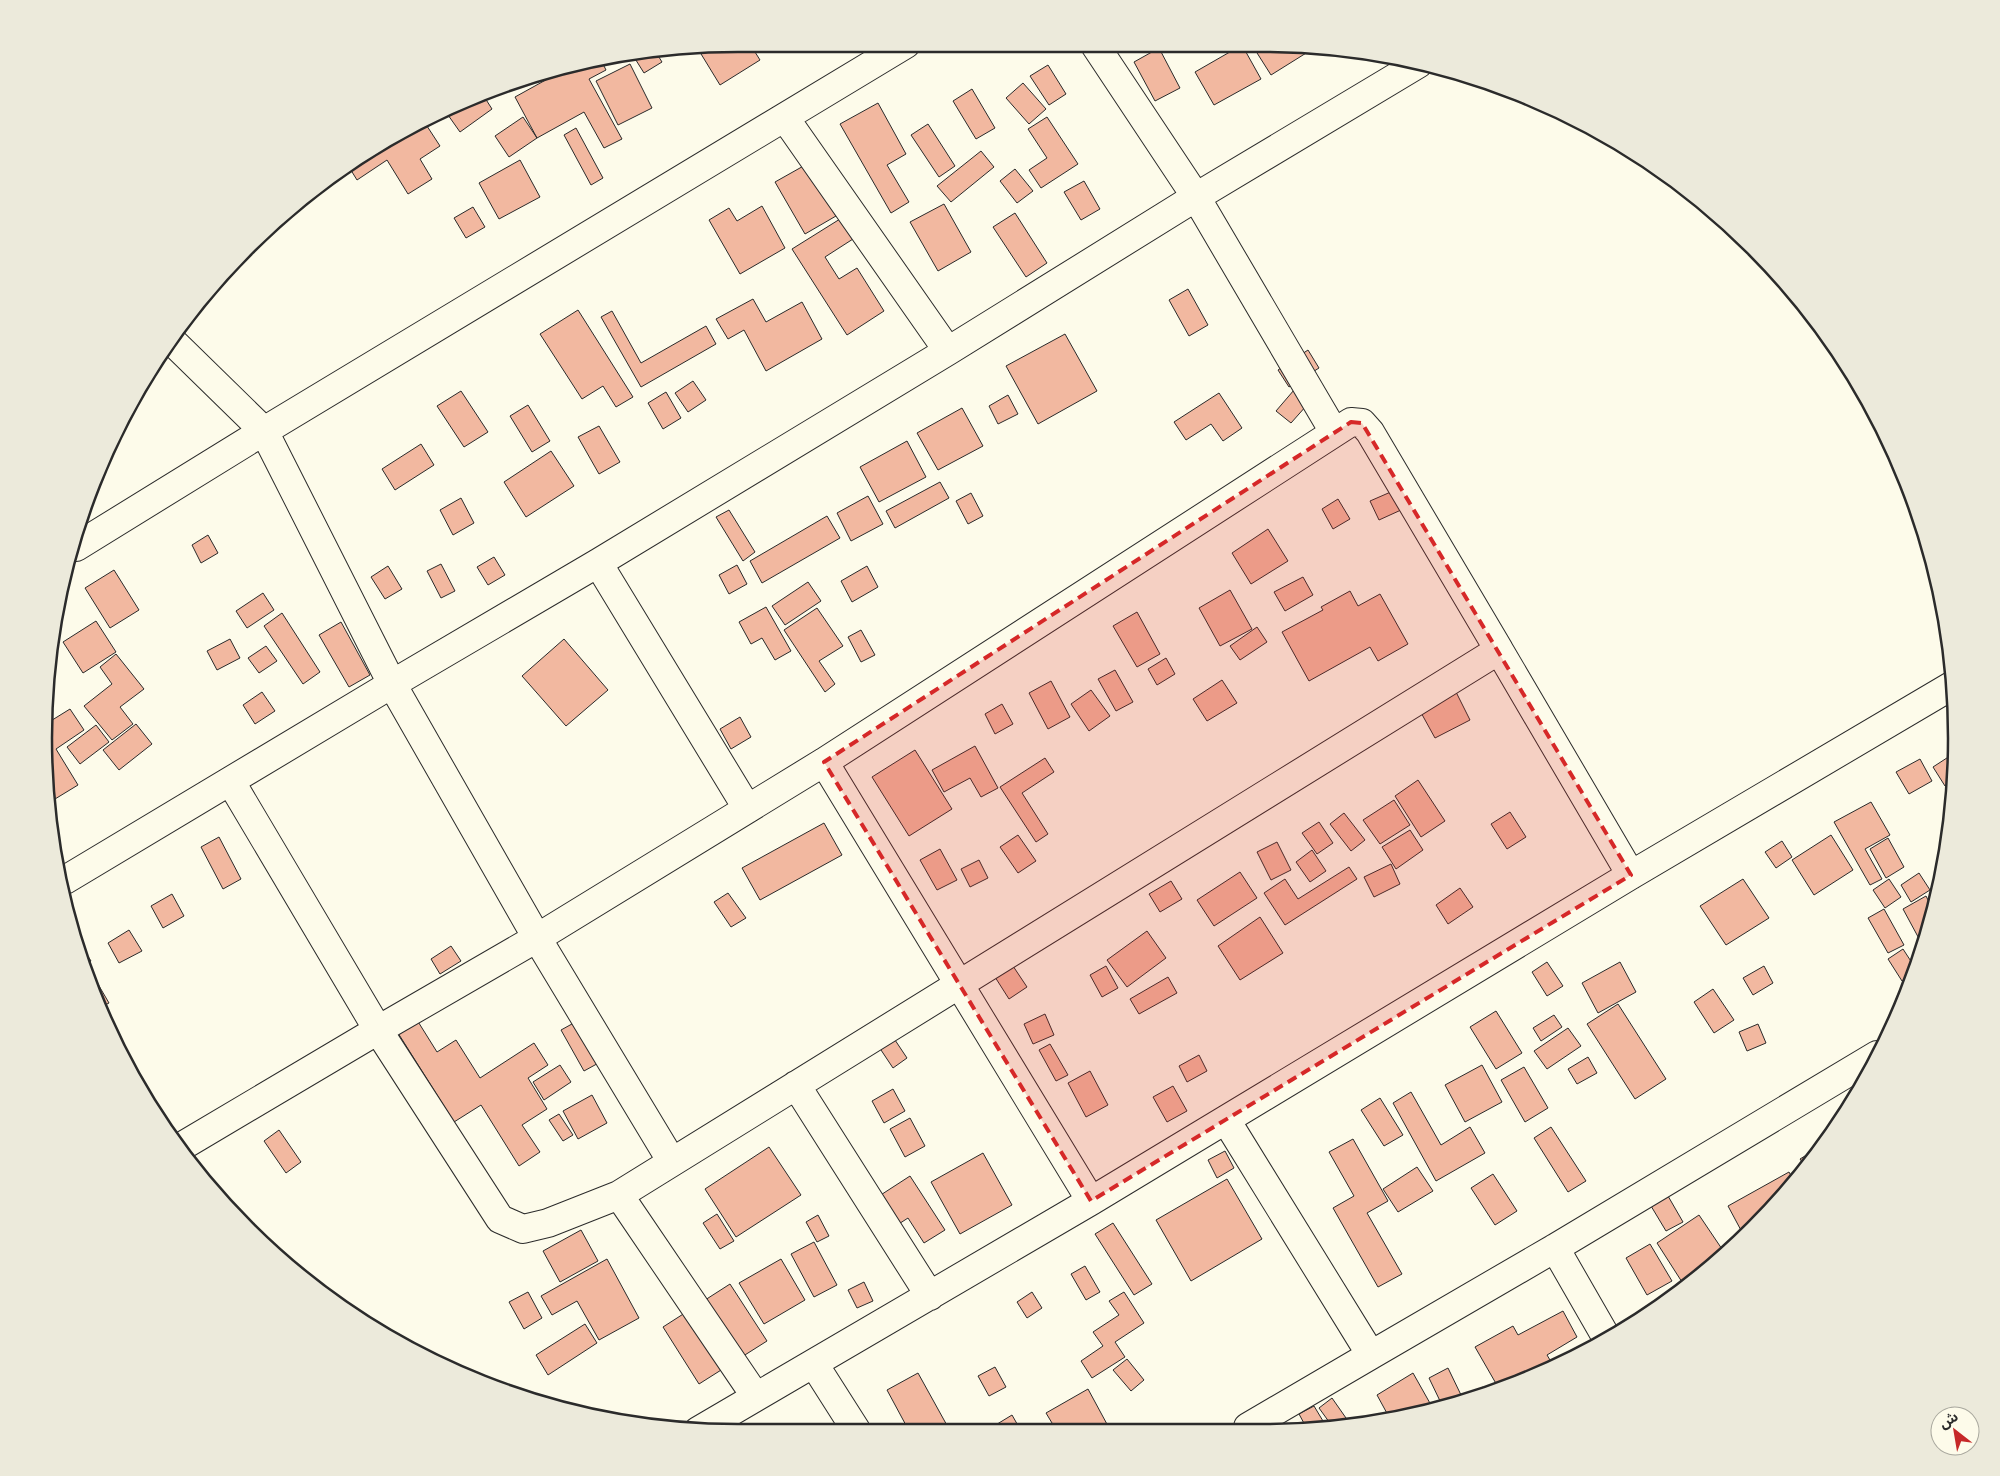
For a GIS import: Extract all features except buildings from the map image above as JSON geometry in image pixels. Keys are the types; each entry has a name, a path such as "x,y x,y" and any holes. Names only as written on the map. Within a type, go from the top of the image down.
{"street":[{"path":"81,544 264,431 893,52"},
{"path":"1100,52 1196,197 1334,432"},
{"path":"67,878 598,563 948,351 1196,197 1409,69"},
{"path":"785,118 948,351"},
{"path":"176,345 264,431 392,684 537,938 672,1162"},
{"path":"186,1144 537,938 824,762 1351,422 1362,423 1370,432 1632,875"},
{"path":"598,563 747,808"},
{"path":"231,782 378,1030 500,1219 522,1229 548,1223 619,1195 1498,650"},
{"path":"712,1423 1091,1201 1632,875 1946,689"},
{"path":"824,762 1091,1201"},
{"path":"1253,1424 1555,1248 1866,1061"},
{"path":"796,1085 930,1296"},
{"path":"1226,1120 1371,1355"},
{"path":"619,1195 756,1397"},
{"path":"1555,1248 1604,1333"},
{"path":"814,1364 852,1424"}],"highlighted area":[{"path":"1351,422 1362,423 1631,875 1091,1201 824,762 1334,432"}]}
